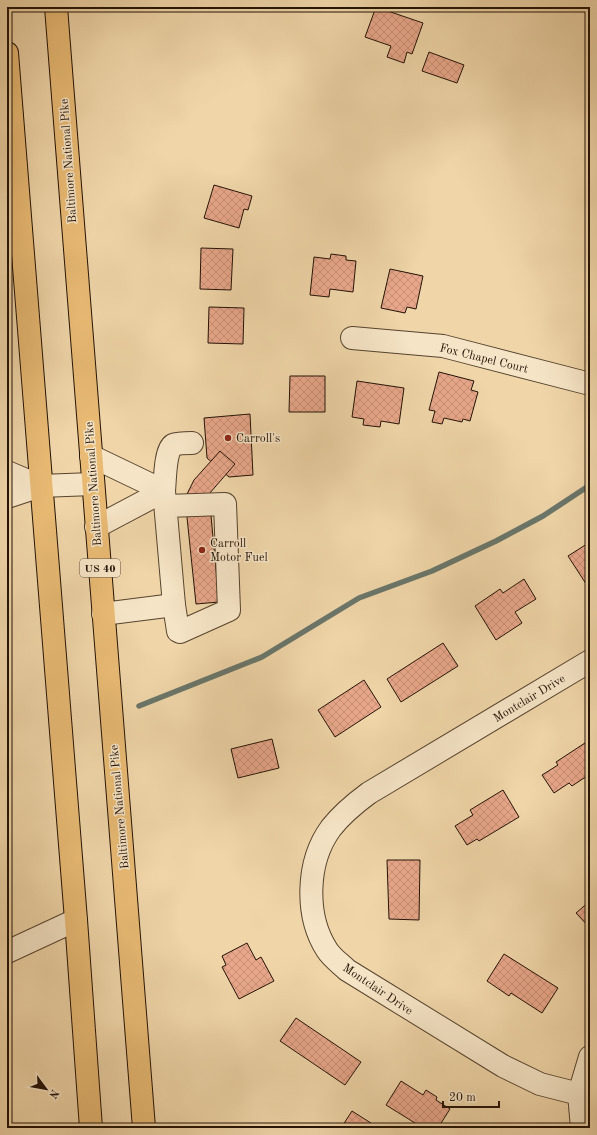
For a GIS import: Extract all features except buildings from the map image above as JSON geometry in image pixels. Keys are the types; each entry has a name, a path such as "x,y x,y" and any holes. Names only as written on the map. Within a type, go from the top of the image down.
{"main road":[{"name":"Baltimore National Pike","path":"56,7 144,1128"},
{"path":"7,53 40,486 76,920 91,1128"}],"street":[{"name":"Fox Chapel Court","path":"352,338 443,346 590,384"},
{"path":"91,456 165,499 225,504 229,610 180,632 178,631 174,604 165,499 165,475 170,448 174,445 192,443"},
{"path":"7,472 40,486"},
{"path":"7,497 40,486 93,484"},
{"path":"96,527 165,499"},
{"path":"103,614 174,604"},
{"name":"Montclair Drive","path":"579,1094 540,1084 503,1066 347,970 328,952 317,931 312,902 313,873 319,850 330,830 346,810 369,793 590,662"},
{"path":"7,952 76,920"},
{"path":"582,1128 579,1094 590,1057"}],"waterway":[{"path":"139,706 262,657 359,598 432,571 496,541 543,516 590,485"}],"place":[{"name":"Carroll's","path":"228,438"},
{"name":"Carroll Motor Fuel","path":"202,550"}]}
